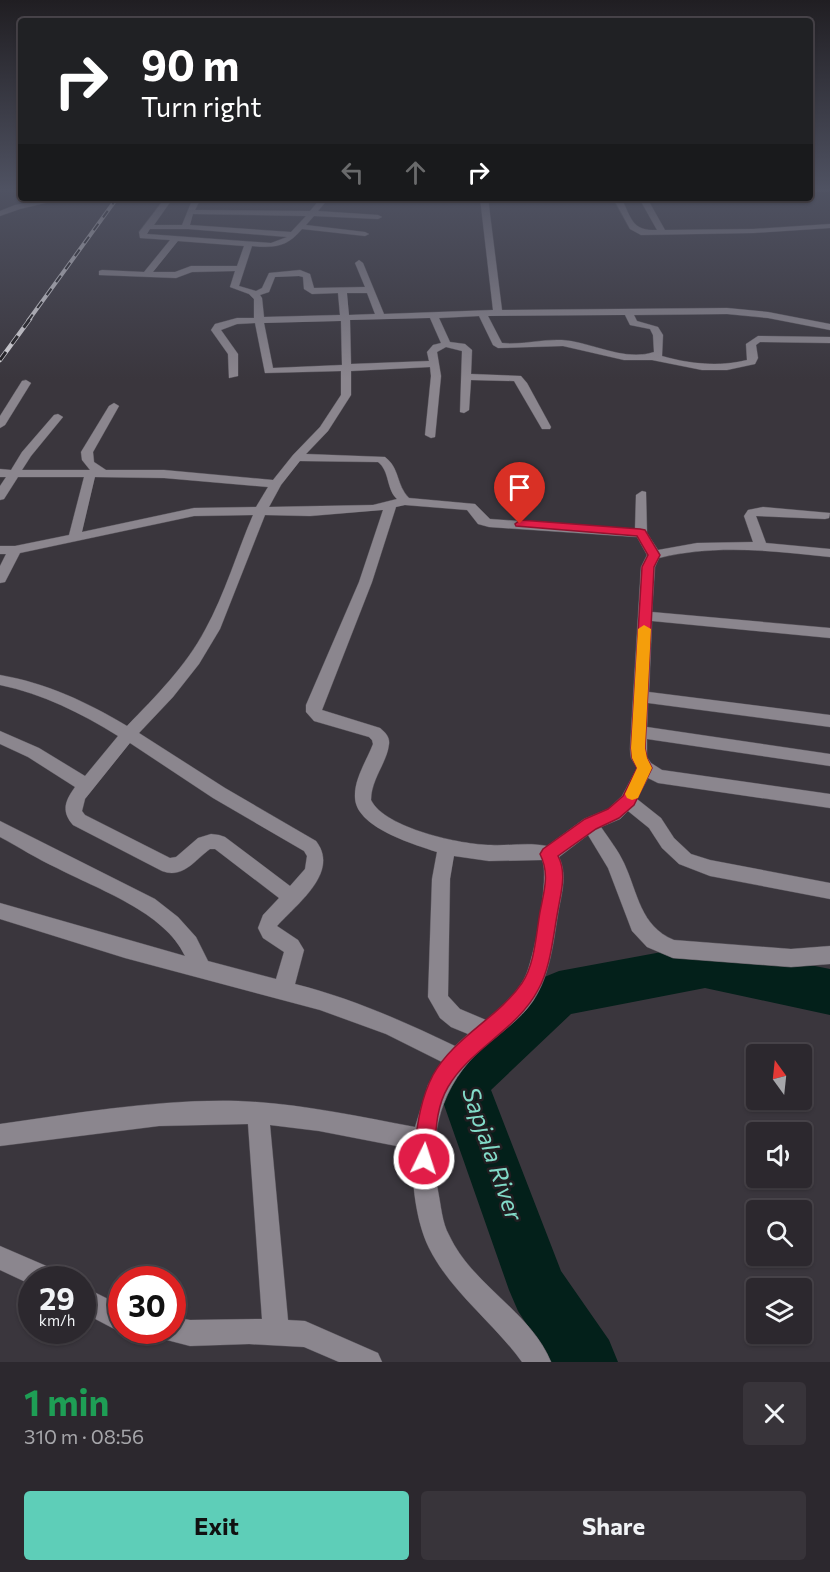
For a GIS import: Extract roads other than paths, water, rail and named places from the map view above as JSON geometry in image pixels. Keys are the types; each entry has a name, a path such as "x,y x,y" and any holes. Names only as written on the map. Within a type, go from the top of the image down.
{"street":[{"path":"147,274 165,252"},
{"path":"206,252 240,268"},
{"path":"102,273 176,275 226,252"},
{"path":"246,252 234,287 255,294 266,290 272,275 296,273 307,276 308,289 312,291 370,290"},
{"path":"491,252 498,313"},
{"path":"359,263 381,317"},
{"path":"291,897 219,842 209,841 202,844 180,865 168,866 79,819 73,813 73,804 128,735 168,693 194,660 213,629 261,510 276,484 339,409 346,395 347,369 342,291"},
{"path":"255,294 258,298 259,319 269,371 434,363"},
{"path":"628,312 633,323 653,327 660,349 659,354 654,357"},
{"path":"233,376 233,354 216,330 225,322 259,319 345,319 498,313 748,312 830,327"},
{"path":"482,314 498,345 565,344 624,356 654,357 690,366 737,365 751,362 752,344 758,339 830,340"},
{"path":"433,315 446,344"},
{"path":"430,435 436,389 433,349 446,344 462,346 466,350 464,410"},
{"path":"466,377 517,378 546,427"},
{"path":"0,425 26,383"},
{"path":"105,475 88,463 86,458 87,452 114,406"},
{"path":"0,496 6,474 58,417"},
{"path":"297,457 381,459 389,465 396,492 398,503 314,705 314,712 320,717 374,732 380,737 381,744 365,788 363,799 366,809 376,818 414,838 446,849 490,853 538,851 549,854 554,863 555,879 541,954 531,986 513,1008 458,1058 441,1081 429,1110 424,1140 423,1179 437,1238 463,1278 513,1330 538,1362"},
{"path":"6,474 190,475 276,484"},
{"path":"74,539 90,475"},
{"path":"642,495 640,532 654,555"},
{"path":"0,550 15,550 74,539 194,512 261,510 310,512 373,509 398,503 471,507 482,521 489,523 640,532"},
{"path":"761,547 750,516 752,513 764,511 825,515"},
{"path":"830,554 761,547 672,550 654,555 648,567 639,732 639,758 645,768 658,776 830,801"},
{"path":"0,579 15,550"},
{"path":"645,616 830,633"},
{"path":"0,680 18,682 43,690 128,735 221,795 310,846 316,854 314,872 270,921 267,928 271,935 291,944 294,950 282,990"},
{"path":"640,696 830,720"},
{"path":"639,732 830,760"},
{"path":"0,736 44,758 86,785"},
{"path":"549,854 590,824 614,814 628,801 645,768"},
{"path":"628,801 655,824 668,843 685,859 710,868 830,891"},
{"path":"590,824 616,865 639,925 654,941 673,949 791,958 830,955"},
{"path":"0,828 61,862 148,905 171,923 189,943 201,968"},
{"path":"446,849 441,879 438,997 444,1011 461,1022 489,1031"},
{"path":"0,911 125,949 320,1000 391,1026 458,1058"},
{"path":"0,1135 151,1115 213,1112 285,1115 424,1140"},
{"path":"258,1114 276,1332"},
{"path":"0,1258 18,1266"},
{"path":"186,1332 305,1334 369,1362"}],"waterway":[{"name":"Sapjala River","path":"587,1362 539,1290 462,1082 559,994 705,966 830,992"}],"railway":[{"path":"28,321 78,252"},
{"path":"0,360 30,319"}]}
